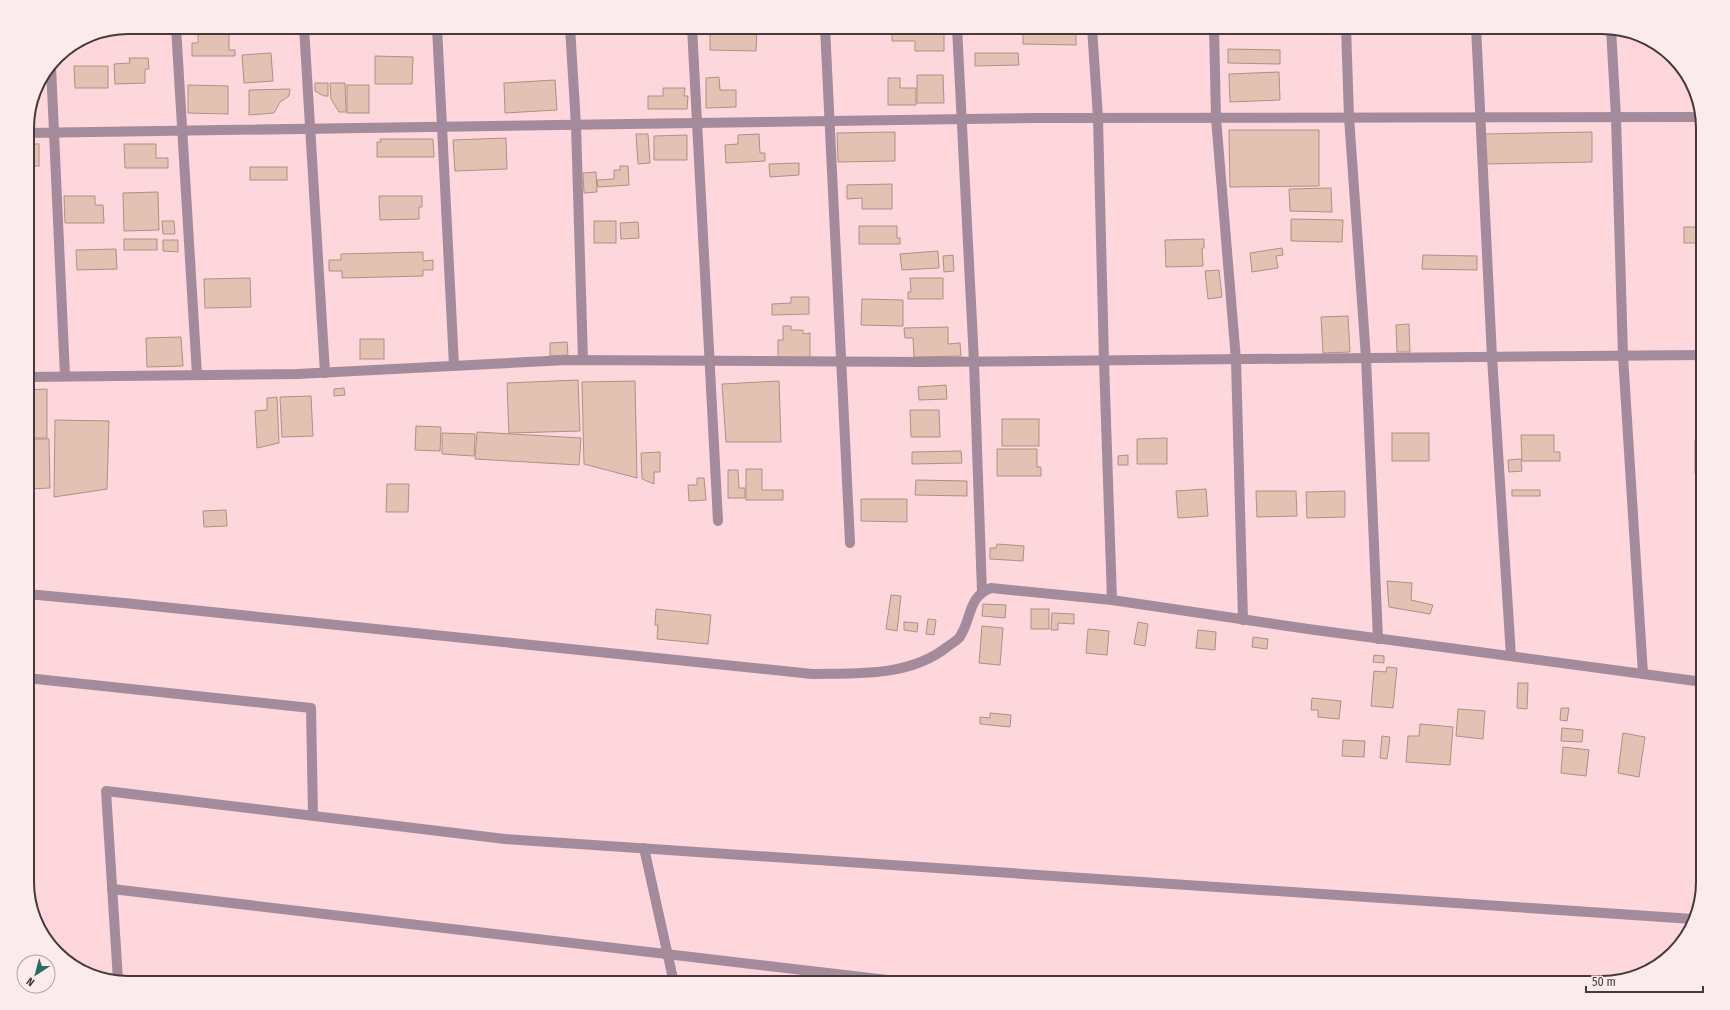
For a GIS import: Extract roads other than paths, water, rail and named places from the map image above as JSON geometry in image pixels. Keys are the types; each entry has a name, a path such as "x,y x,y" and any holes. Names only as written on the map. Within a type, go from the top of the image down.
{"street":[{"path":"176,34 197,375"},
{"path":"304,34 325,373"},
{"path":"437,34 454,366"},
{"path":"570,34 576,125 583,360"},
{"path":"692,34 718,521"},
{"path":"825,34 850,542"},
{"path":"957,34 974,362 982,592"},
{"path":"1092,34 1098,118 1112,600"},
{"path":"1214,34 1216,118 1236,360 1243,620"},
{"path":"1346,34 1349,117 1366,358 1378,639"},
{"path":"1476,34 1492,357 1511,656"},
{"path":"1610,35 1616,117 1623,356 1643,674"},
{"path":"51,74 65,376"},
{"path":"34,133 962,119 1695,117"},
{"path":"34,377 325,373 583,360 974,362 1696,355"},
{"path":"34,595 812,674 864,674 902,669 935,656 959,638 974,602 982,592 990,588 1112,600 1378,639 1696,681"},
{"path":"34,679 311,708 313,816"},
{"path":"118,975 106,791 505,839 1689,919"},
{"path":"644,848 672,976"},
{"path":"112,889 854,976"}]}
